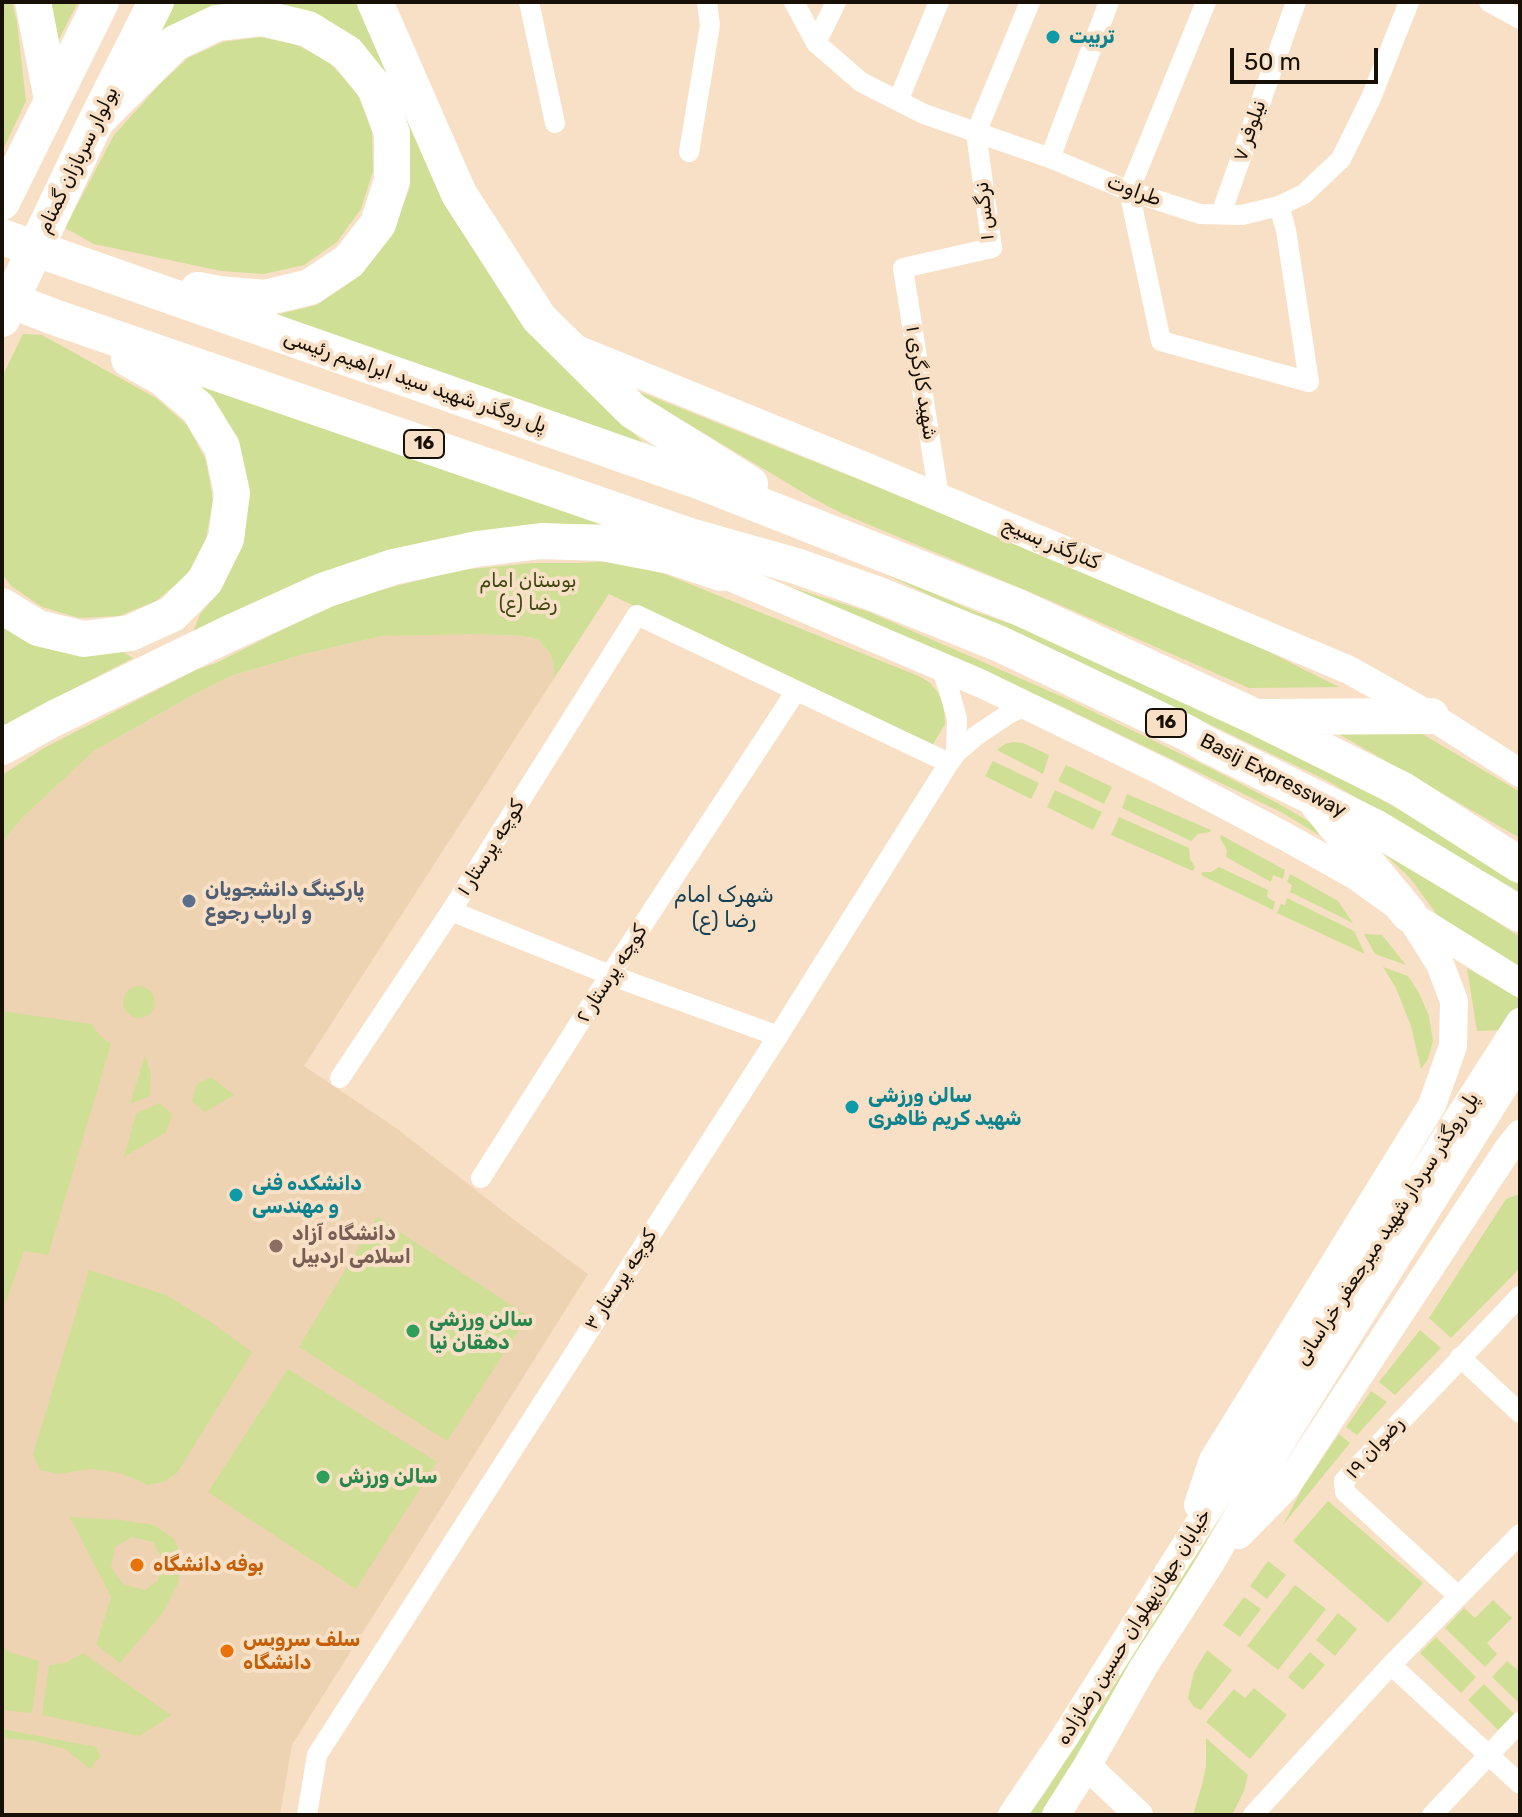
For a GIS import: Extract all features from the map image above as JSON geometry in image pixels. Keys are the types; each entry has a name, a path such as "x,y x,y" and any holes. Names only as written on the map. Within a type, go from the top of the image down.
{"highway":[{"path":"33,2 52,99"},
{"path":"2,202 101,2"},
{"name":"بولوار سربازان گمنام","path":"2,319 156,2"},
{"path":"197,32 236,2"},
{"path":"375,2 459,194 539,318 633,411 826,532"},
{"path":"86,267 219,294 265,298 310,287 349,261 378,224 392,180 392,133 376,89 347,53 308,29 262,18 217,23 175,43 96,121"},
{"name":"پل روگذر شهید سید ابراهیم رئیسی","path":"2,237 704,483 826,532"},
{"name":"16","path":"2,297 54,317"},
{"path":"2,606 38,628 84,639 130,633 172,614 205,581 226,539 232,493 222,447 198,408 163,378 54,317"},
{"name":"Basij Expressway","path":"54,317 690,536 796,566 876,594 1000,644 1376,828 1520,914"},
{"name":"16","path":"826,532 1018,607 1256,717 1401,789 1520,865"},
{"path":"2,747 53,719 325,590 393,567 477,549 541,541 603,543 670,556 721,573"},
{"path":"1256,717 1431,716"},
{"path":"1311,795 1409,914"}],"main road":[{"name":"کنارگذر بسیج","path":"566,345 939,497 1349,670 1514,767"},
{"path":"721,573 940,665 1163,772 1356,876 1409,914 1520,983"},
{"path":"1183,1548 1213,1460 1432,1105 1453,1046 1454,1001 1440,964 1409,914"},
{"name":"پل روگذر سردار شهید میرجعفر خراسانی","path":"1265,1443 1477,1110 1520,1022"},
{"path":"1453,1046 1503,1048 1520,1060"},
{"name":"پل روگذر سردار شهید میرجعفر خراسانی","path":"1477,1110 1520,1060"},
{"path":"1210,1564 1285,1488 1520,1134"},
{"name":"خیابان جهان‌پهلوان حسین رضا‌زاده","path":"1012,1815 1183,1548 1265,1443"},
{"name":"خیابان جهان‌پهلوان حسین رضا‌زاده","path":"1056,1815 1144,1666 1210,1564 1265,1443"},
{"path":"1087,1766 1139,1815"}],"street":[{"path":"529,2 555,123"},
{"path":"689,152 710,25 707,2"},
{"name":"طراوت","path":"794,2 816,43 861,82 924,114 1050,158 1129,191 1200,214 1242,215 1279,206 1304,194 1341,159 1371,98 1409,2"},
{"path":"816,43 836,2"},
{"path":"898,101 939,2"},
{"path":"976,133 1030,2"},
{"path":"1050,158 1109,2"},
{"path":"1206,2 1129,191 1161,341 1309,382 1286,230 1279,206"},
{"name":"نیلوفر ۷","path":"1221,214 1296,2"},
{"path":"1496,3 1520,19"},
{"name":"نرگس ۱","path":"903,268 992,248 976,133"},
{"name":"شهید کارگری ۱","path":"903,268 939,497"},
{"name":"کوچه پرستار ۱","path":"340,1078 451,911 637,615 796,691"},
{"path":"940,665 957,719 953,758"},
{"path":"796,691 953,758"},
{"name":"کوچه پرستار ۲","path":"481,1178 796,691"},
{"path":"953,758 993,723 1028,705"},
{"name":"کوچه پرستار ۳","path":"307,1815 317,1755 953,758"},
{"path":"451,911 610,975 778,1036"},
{"name":"رضوان ۱۹","path":"1458,1596 1345,1492 1344,1481 1520,1296"},
{"path":"1460,1357 1520,1413"},
{"path":"1253,1815 1391,1665 1520,1534"},
{"path":"1391,1665 1520,1784"},
{"path":"1432,1815 1520,1722"}],"shaded area":[{"name":"دانشگاه آزاد اسلامی اردبیل","path":"382,636 524,636 539,640 550,654 553,680 304,1066 396,1128 588,1274 292,1745 280,1815 2,1815 2,842 23,817 94,751 231,676"}],"green space":[{"path":"2,2 12,2 17,22 26,101 2,152"},
{"path":"48,2 78,2 54,49"},
{"path":"173,2 362,2 446,201 525,329 652,451 267,317 317,305 361,275 393,231 410,187 410,132 311,18 145,56"},
{"path":"260,37 297,45 330,63 357,93 372,131 373,171 361,209 337,242 304,265 264,274 221,271 94,244 65,228 114,135 160,84 188,58 223,42"},
{"path":"23,334 42,335 156,398 187,425 206,460 213,500 206,539 187,575 156,601 119,616 79,618 42,607 11,586 2,574 2,377"},
{"path":"194,381 613,524 541,525 191,638 200,614 221,590 244,542 249,487 237,440"},
{"path":"625,386 1012,541 1261,648 1339,687 1249,688 841,513"},
{"path":"843,554 976,612 1026,629 1334,772 1520,880 1520,893 1328,781 1023,635 973,616"},
{"name":"بوستان امام رضا (ع)","path":"630,560 921,677 938,693 944,706 945,724 932,746 609,594 553,680 550,654 539,640 524,636 480,634 382,636 231,676 94,751 23,817 2,842 2,775 44,748 336,603 460,570 533,563"},
{"path":"787,586 869,612 1065,698 1281,805 1313,824 1319,835 1281,812 1061,706"},
{"path":"2,622 120,650 133,658 2,726"},
{"path":"1323,725 1414,729 1520,792 1520,838"},
{"path":"1013,742 1023,743 1049,755 1043,774 997,750"},
{"path":"993,761 1039,783 1031,799 985,776"},
{"path":"1066,765 1112,787 1104,804 1058,781"},
{"path":"1055,790 1102,812 1093,830 1047,807"},
{"path":"1127,794 1211,830 1198,834 1191,841 1122,808"},
{"path":"1119,817 1189,848 1195,867 1193,871 1111,835"},
{"path":"1221,835 1285,870 1283,879 1273,875 1271,882 1226,857 1227,850"},
{"path":"1374,844 1520,937 1520,973 1446,927 1410,878"},
{"path":"1219,867 1268,890 1267,897 1275,902 1273,910 1201,875"},
{"path":"1290,874 1338,901 1353,923 1290,892 1292,885 1287,882"},
{"path":"1287,898 1354,931 1365,954 1277,913"},
{"path":"1364,934 1382,935 1406,965 1375,954"},
{"path":"1383,967 1408,976 1429,1016 1433,1041 1428,1059 1421,1069 1411,1026 1396,988"},
{"path":"1467,968 1520,999 1520,1037 1501,1030 1477,1031"},
{"path":"139,986 150,991 155,1002 150,1013 139,1018 128,1013 123,1002 128,991"},
{"path":"2,1011 92,1024 100,1036 111,1044 48,1255 24,1251 2,1312"},
{"path":"145,1055 151,1074 150,1096 130,1104"},
{"path":"211,1077 234,1095 205,1112 192,1102 196,1085"},
{"path":"159,1103 172,1114 166,1132 124,1157 136,1114"},
{"path":"1520,1194 1520,1268 1451,1338 1429,1318 1506,1199"},
{"name":"سالن ورزشی دهقان نیا","path":"377,1217 528,1316 447,1441 299,1347"},
{"path":"89,1270 166,1295 252,1352 177,1473 164,1482 148,1485 120,1473 91,1469 59,1474 40,1470 33,1454"},
{"path":"1420,1330 1441,1348 1395,1395 1379,1382"},
{"name":"سالن ورزش","path":"288,1369 437,1462 356,1589 208,1492"},
{"path":"1371,1391 1387,1402 1357,1435 1346,1427"},
{"path":"1339,1434 1350,1443 1283,1525 1303,1487"},
{"path":"1328,1501 1423,1583 1388,1623 1293,1541"},
{"path":"1229,1502 1044,1815 1029,1815 1045,1793"},
{"path":"70,1517 154,1525 174,1539 182,1558 178,1583 164,1611 120,1663 96,1645 111,1597","holes":["132,1537 153,1542 164,1563 158,1580 145,1590 123,1584 111,1567 115,1547"]},
{"path":"1268,1561 1286,1575 1267,1599 1250,1586"},
{"path":"1295,1585 1326,1609 1278,1670 1247,1646"},
{"path":"1244,1597 1261,1609 1240,1637 1223,1625"},
{"path":"1493,1600 1512,1618 1487,1643 1497,1654 1485,1667 1445,1628 1464,1608 1475,1618"},
{"path":"1338,1613 1357,1629 1335,1656 1316,1640"},
{"path":"1436,1637 1476,1677 1461,1693 1420,1653"},
{"path":"2,1643 8,1652 39,1661 32,1713 2,1710"},
{"path":"1207,1650 1232,1670 1201,1710 1194,1707 1188,1698 1194,1672"},
{"path":"1310,1652 1325,1665 1303,1690 1288,1677"},
{"path":"83,1653 171,1715 140,1736 42,1715 49,1665 65,1663"},
{"path":"1507,1661 1520,1672 1520,1704 1492,1677"},
{"path":"1484,1684 1514,1714 1498,1730 1468,1700"},
{"path":"1254,1688 1287,1715 1250,1759 1206,1722 1234,1689 1245,1698"},
{"path":"2,1729 96,1747 100,1757 90,1769 65,1749 34,1741 2,1738"},
{"path":"1206,1738 1248,1775 1232,1815 1193,1815 1206,1766"}],"place":[{"name":"تربیت","path":"1053,37"},
{"name":"پارکینگ دانشجویان و ارباب رجوع","path":"189,901"},
{"name":"سالن ورزشی شهید کریم ظاهری","path":"852,1107"},
{"name":"دانشکده فنی و مهندسی","path":"236,1195"},
{"name":"دانشگاه آزاد اسلامی اردبیل","path":"276,1246"},
{"name":"سالن ورزشی دهقان نیا","path":"413,1331"},
{"name":"سالن ورزش","path":"323,1477"},
{"name":"بوفه دانشگاه","path":"137,1565"},
{"name":"سلف سرویس دانشگاه","path":"227,1651"}],"district":[{"name":"شهرک امام رضا (ع)","path":"724,908"}]}
